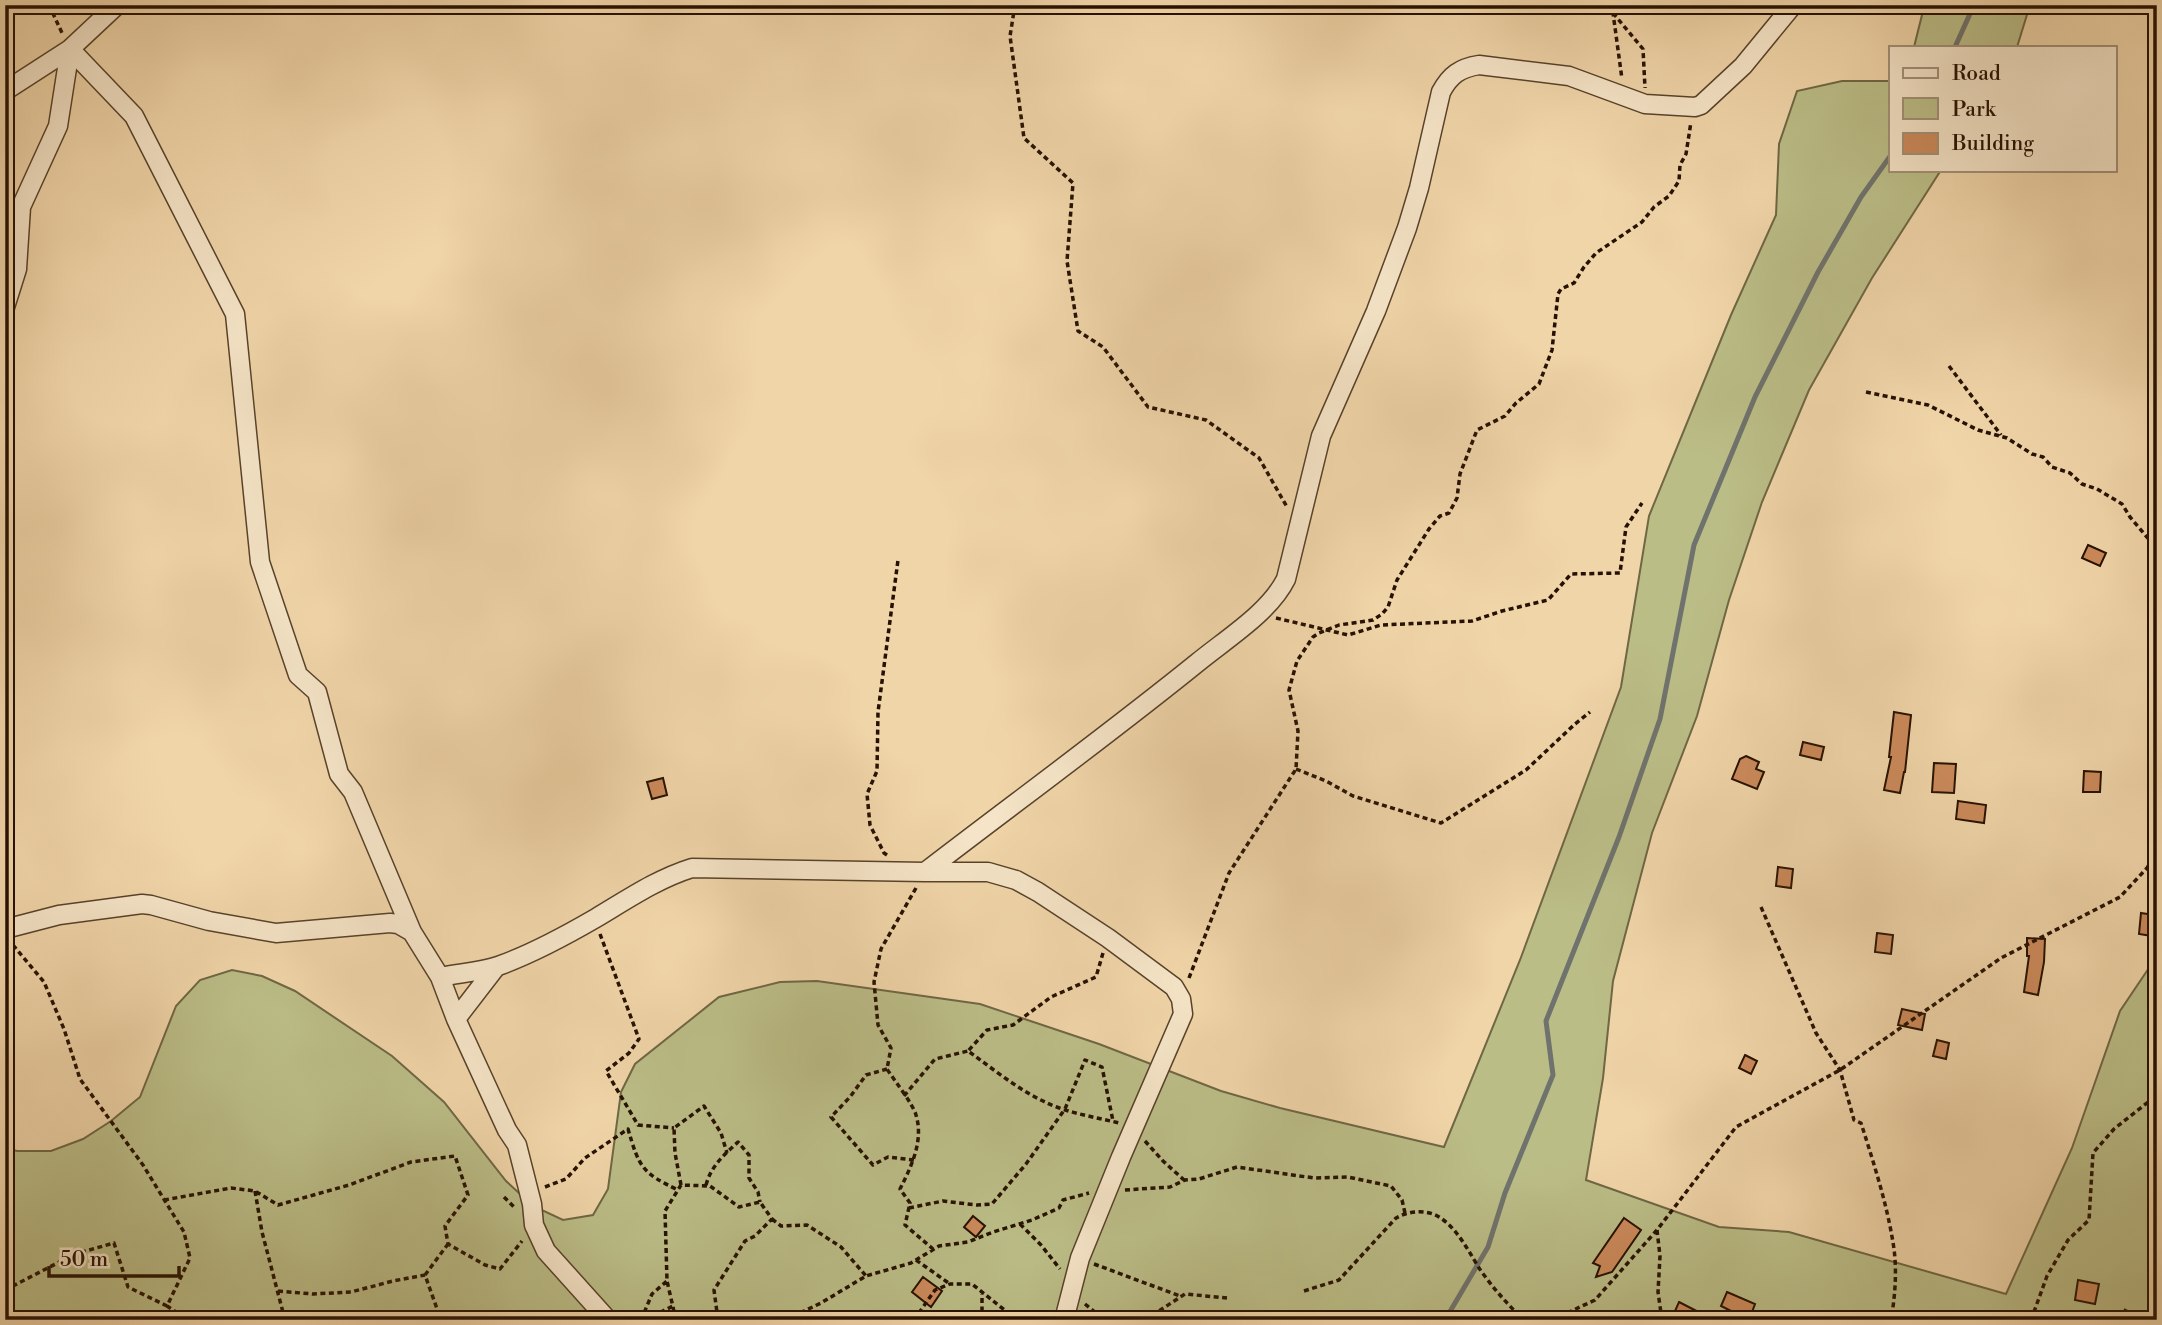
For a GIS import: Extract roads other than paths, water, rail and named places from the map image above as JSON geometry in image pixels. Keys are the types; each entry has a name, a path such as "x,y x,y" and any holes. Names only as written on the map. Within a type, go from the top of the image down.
{"street":[{"path":"5,91 70,49 117,5"},
{"path":"925,873 1149,701 1275,597 1286,579 1321,436 1376,311 1407,228 1441,92 1447,80 1466,67 1479,65 1569,76 1645,104 1695,107 1701,105 1743,66 1793,5"},
{"path":"5,307 17,269 21,207 58,126 70,49"},
{"path":"70,49 134,116 235,314 260,562 299,676 317,692 339,774 353,792 412,932 440,977 456,1019 507,1130 516,1142 532,1204 534,1225 547,1251 608,1320"},
{"path":"440,977 496,967 529,953 670,875 692,868 988,872 1016,880 1108,938 1174,987 1181,999 1183,1014 1080,1258 1068,1304"},
{"path":"9,937 59,915 142,904 209,921 276,933 390,923 398,924 412,932"},
{"path":"456,1019 496,967"}],"waterway":[{"path":"1955,46 1974,5"},
{"path":"1445,1320 1488,1247 1505,1193 1553,1075 1546,1021 1619,837 1660,719 1694,545 1755,397 1818,272 1861,197 1889,158"}]}
